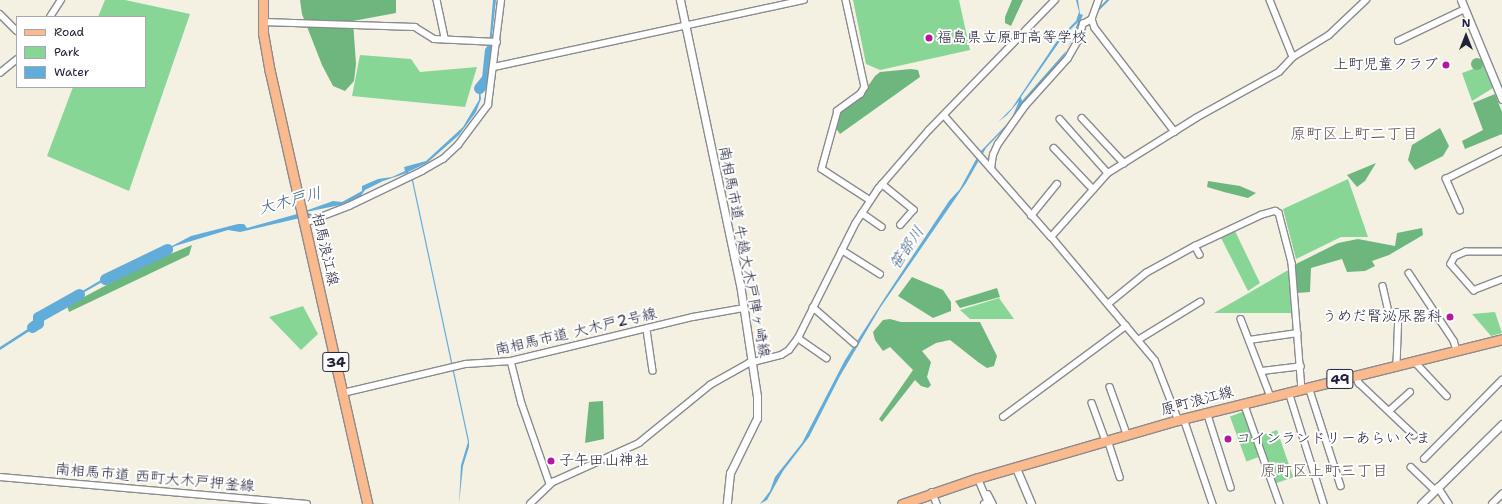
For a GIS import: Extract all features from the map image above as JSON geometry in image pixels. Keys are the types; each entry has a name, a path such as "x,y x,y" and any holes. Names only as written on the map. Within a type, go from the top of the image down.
{"main road":[{"name":"相馬浪江線","path":"263,0 263,22 270,72 344,393 367,504"},
{"name":"原町浪江線","path":"902,504 932,492 980,477 1016,468 1127,434 1181,420 1208,417 1246,407 1271,396 1305,388 1358,379 1396,365 1417,365 1457,350 1502,339"}],"street":[{"path":"51,16 62,0"},
{"path":"437,0 445,39"},
{"path":"304,221 349,206 422,171 449,154 487,107 494,67 501,0"},
{"name":"南相馬市道 牛越大木戸陣ヶ崎線","path":"680,0 744,308 753,362 757,418 730,473 727,504"},
{"path":"494,67 804,0"},
{"path":"846,0 864,81 861,94 838,111 822,169 870,200"},
{"path":"530,504 550,484 639,443 696,394 753,362 786,353 798,338 862,213 882,184 944,115 1055,0"},
{"path":"1099,0 1092,19 1095,28 1137,86 1175,132"},
{"path":"1270,0 1293,57"},
{"path":"1051,237 1108,173 1175,132 1279,72 1293,57 1329,35 1366,0"},
{"path":"1461,0 1502,99"},
{"path":"1398,41 1465,9"},
{"path":"0,14 16,30"},
{"path":"990,167 998,144 1025,106 1068,58 1078,41 1083,24 1092,19"},
{"path":"263,22 415,26 432,38 497,42"},
{"path":"2,69 16,60"},
{"path":"944,115 1051,237 1160,368 1213,504"},
{"path":"1082,118 1124,163"},
{"path":"1060,119 1108,173"},
{"path":"1054,148 1094,190"},
{"path":"1460,211 1446,178 1502,151"},
{"path":"882,184 914,210 901,225"},
{"path":"1031,216 1057,184"},
{"path":"1108,304 1146,273 1195,246 1261,215 1278,211 1290,252 1301,366 1305,388 1341,486"},
{"path":"862,213 882,227"},
{"path":"1195,246 1200,255"},
{"path":"842,250 880,274"},
{"path":"1502,252 1466,252 1455,257 1451,264 1474,290 1502,279"},
{"path":"1409,273 1454,341 1457,350"},
{"path":"1384,286 1389,312 1399,312 1396,365"},
{"path":"1138,340 1200,302"},
{"path":"813,307 854,343"},
{"name":"南相馬市道 大木戸2号線","path":"344,393 466,364 511,361 744,308"},
{"path":"1241,319 1271,396"},
{"path":"1003,417 1126,326"},
{"path":"647,330 653,370"},
{"path":"1250,340 1298,333"},
{"path":"798,338 827,358"},
{"path":"511,361 522,404 550,484"},
{"path":"1417,365 1447,396"},
{"path":"1262,372 1301,366"},
{"path":"1358,379 1414,435"},
{"path":"1424,459 1502,380"},
{"path":"1110,386 1127,434"},
{"path":"1289,392 1324,504"},
{"path":"1389,411 1410,392"},
{"path":"1092,403 1120,477"},
{"path":"1246,407 1280,504"},
{"path":"1208,417 1231,487"},
{"path":"1421,504 1502,424"},
{"path":"1411,467 1436,489 1449,504"},
{"path":"1016,468 1031,504"},
{"name":"南相馬市道 西町大木戸押釜線","path":"0,477 307,504"},
{"path":"980,477 988,502 984,504"},
{"path":"980,477 993,504"},
{"path":"932,492 937,504"},
{"path":"1492,504 1502,494"}],"green space":[{"path":"105,0 125,0 190,14 129,191 47,156 73,88 146,88 146,16 98,16"},
{"path":"300,0 396,0 396,13 353,21 356,64 354,81 345,91 333,86 322,65 302,14"},
{"name":"福島県立原町高等学校","path":"853,0 959,0 970,50 880,70 866,64"},
{"path":"1012,0 1023,0 1011,26 1005,23 1005,17"},
{"path":"360,55 411,59 420,72 477,67 465,107 352,96"},
{"path":"1475,58 1479,58 1483,64 1479,70 1475,70 1471,66 1471,62"},
{"path":"1484,65 1493,88 1472,101 1462,73"},
{"path":"911,69 918,70 920,77 840,134 835,127 840,112 861,96 875,76 880,72"},
{"path":"1495,94 1502,112 1502,134 1465,149 1462,141 1483,130 1473,103"},
{"path":"1440,128 1449,146 1443,156 1415,170 1408,160 1412,145"},
{"path":"1376,163 1365,181 1357,187 1347,175"},
{"path":"1348,179 1368,237 1341,237 1296,259 1283,209"},
{"path":"1208,181 1240,186 1256,193 1248,198 1224,192 1207,187"},
{"path":"1422,228 1423,235 1389,255 1372,261 1375,266 1365,271 1347,272 1342,259 1311,268 1310,292 1297,293 1294,265 1338,243 1358,239 1395,246 1397,233"},
{"path":"1235,231 1260,283 1248,291 1220,236"},
{"path":"192,245 189,255 69,312 67,306 146,264"},
{"path":"1290,269 1294,313 1214,313"},
{"path":"912,277 943,290 951,302 951,311 933,318 898,296"},
{"path":"997,288 1000,297 960,308 955,301"},
{"path":"999,298 1014,319 970,319 960,310"},
{"path":"303,306 318,334 301,350 269,317"},
{"path":"1495,312 1502,333 1491,336 1472,314"},
{"path":"890,319 901,322 980,322 997,356 994,366 987,368 950,340 936,343 922,351 931,362 927,377 931,385 928,388 921,386 915,380 882,422 879,419 913,370 890,347 883,351 875,340 873,332 883,320"},
{"path":"603,401 604,439 585,443 589,402"},
{"path":"1245,411 1261,456 1246,462 1230,416"},
{"path":"1277,430 1293,477 1275,483 1259,436"}],"water":[{"path":"493,0 496,0 487,80 480,89 481,99 476,112 459,135 427,163 408,172 413,180 469,441 469,447 463,466 459,504 461,465 468,442 412,181 407,173 383,181 365,190 360,197 340,205 306,212 313,215 240,232 228,230 175,246 139,265 132,265 39,318 42,323 0,350 0,347 37,323 38,317 130,263 151,257 191,236 238,224 244,224 247,228 297,214 333,201 342,202 362,191 362,186 378,179 392,177 405,171 404,167 426,161 463,127 479,100 479,88 486,80"},
{"path":"1076,0 1078,0 1080,14 1083,15 1068,47 1078,22 1062,38 1021,97 1022,101 1067,51 1064,56 1028,98 1009,124 986,148 966,183 880,308 840,376 809,437 783,471 767,500 760,504 770,491 775,477 802,443 845,360 884,299 949,201 960,189 980,152 1011,120 1019,101 1007,115 998,122 1012,108 1059,38 1076,21 1079,12"}],"waterway":[{"name":"笹部川","path":"1097,11 1108,0"},
{"name":"大木戸川","path":"479,88 487,78 490,50"},
{"name":"大木戸川","path":"105,279 167,249"},
{"name":"大木戸川","path":"32,327 38,323 38,317 79,294"}],"place":[{"name":"福島県立原町高等学校","path":"929,38"},
{"name":"上町児童クラブ","path":"1446,65"},
{"name":"うめだ腎泌尿器科","path":"1450,317"},
{"name":"コインランドリーあらいぐま","path":"1228,439"},
{"name":"子午田山神社","path":"551,461"}],"district":[{"name":"原町区上町二丁目","path":"1354,134"},
{"name":"原町区上町三丁目","path":"1324,471"}]}
